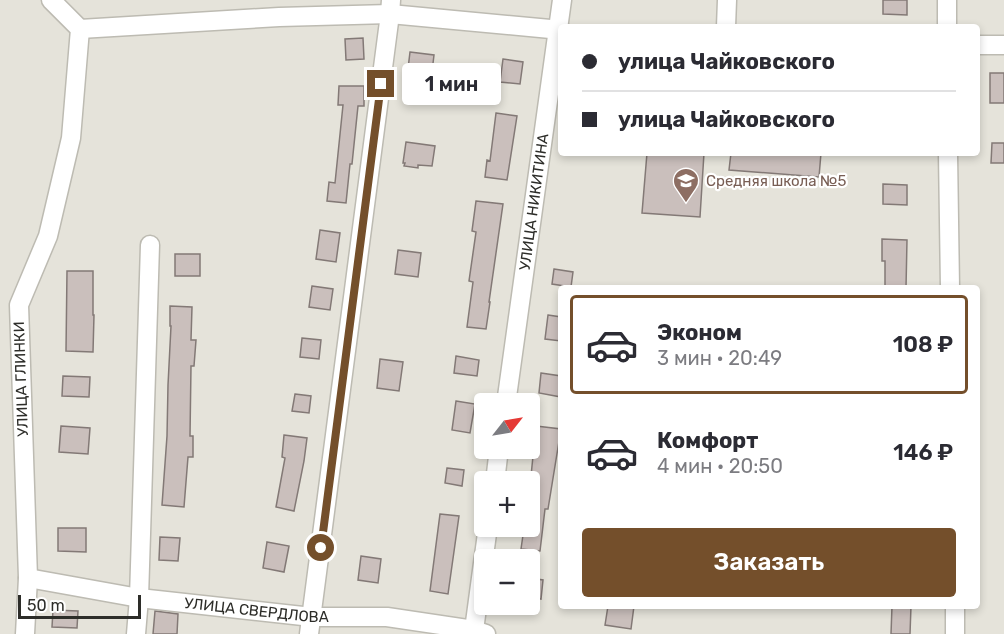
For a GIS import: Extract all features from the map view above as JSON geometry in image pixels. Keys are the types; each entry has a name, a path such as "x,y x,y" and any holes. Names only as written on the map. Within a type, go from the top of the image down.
{"street":[{"path":"51,0 80,29 279,17 390,7 558,30"},
{"name":"УЛИЦА НИКИТИНА","path":"560,24 562,0"},
{"path":"726,24 727,0"},
{"path":"947,0 947,24"},
{"path":"310,626 390,7"},
{"name":"УЛИЦА ГЛИНКИ","path":"25,634 28,578 19,305 48,236 71,138 80,29"},
{"name":"УЛИЦА НИКИТИНА","path":"508,393 558,44"},
{"path":"980,45 1004,45"},
{"path":"948,156 950,285"},
{"path":"136,634 150,245"},
{"path":"480,632 487,537"},
{"name":"УЛИЦА СВЕРДЛОВА","path":"28,578 310,626 387,617 480,632"},
{"path":"955,609 955,634"}],"building":[{"path":"883,0 907,0 907,15 883,14"},
{"path":"363,38 364,59 346,60 345,39"},
{"path":"410,52 434,55 431,80 407,77"},
{"path":"503,59 523,62 520,84 500,82"},
{"path":"990,73 1004,73 1004,103 990,103"},
{"path":"339,86 364,86 364,106 358,106 346,203 327,201 329,182 335,183 343,105 338,105"},
{"path":"496,113 517,116 507,180 485,177 487,160 490,161"},
{"path":"406,142 435,146 432,166 418,165 418,168 404,166"},
{"path":"992,143 1004,143 1004,163 991,163"},
{"path":"647,156 704,156 700,217 642,213"},
{"path":"731,156 821,156 819,177 729,170"},
{"path":"883,184 907,185 907,205 883,204"},
{"path":"476,201 503,204 486,329 467,327 473,282 469,281 476,232 472,231"},
{"path":"320,230 340,233 336,262 316,259"},
{"path":"882,239 907,240 906,285 885,285 885,261 882,261"},
{"path":"398,250 421,253 418,277 395,274"},
{"path":"175,254 200,254 200,276 175,276"},
{"path":"554,269 573,272 571,285 552,284"},
{"path":"67,271 93,271 93,352 66,351"},
{"path":"312,286 333,289 330,310 309,307"},
{"path":"170,306 192,307 191,340 196,340 194,366 191,366 190,436 193,436 193,457 188,457 184,507 162,505 167,436"},
{"path":"548,315 558,317 558,341 545,339"},
{"path":"302,338 321,340 319,359 300,357"},
{"path":"456,356 479,360 477,376 454,373"},
{"path":"380,359 403,362 399,391 377,388"},
{"path":"541,373 558,376 558,396 539,393"},
{"path":"63,376 90,377 89,397 62,396"},
{"path":"295,394 311,396 309,413 292,411"},
{"path":"456,401 474,404 470,433 452,430"},
{"path":"61,426 90,428 88,454 59,452"},
{"path":"540,426 558,429 558,447 548,509 545,509 540,551 540,549 521,549 523,537 540,537 540,471 532,471 533,459 540,459"},
{"path":"284,435 307,438 294,511 276,507 285,458 282,457"},
{"path":"447,468 464,470 462,486 445,483"},
{"path":"440,514 459,516 448,594 430,591"},
{"path":"58,528 86,528 86,552 58,551"},
{"path":"160,537 180,538 178,561 159,560"},
{"path":"267,542 289,546 284,572 263,568"},
{"path":"361,556 381,559 378,583 358,580"},
{"path":"540,580 543,580 540,599"},
{"path":"608,609 634,609 631,629 605,625"},
{"path":"892,609 911,609 910,634 891,634"},
{"path":"53,610 78,611 77,628 52,627"},
{"path":"155,611 178,614 177,634 153,634"}],"place":[{"name":"Средняя школа №5","path":"686,204"}],"route":[{"path":"321,548 381,84"}]}
